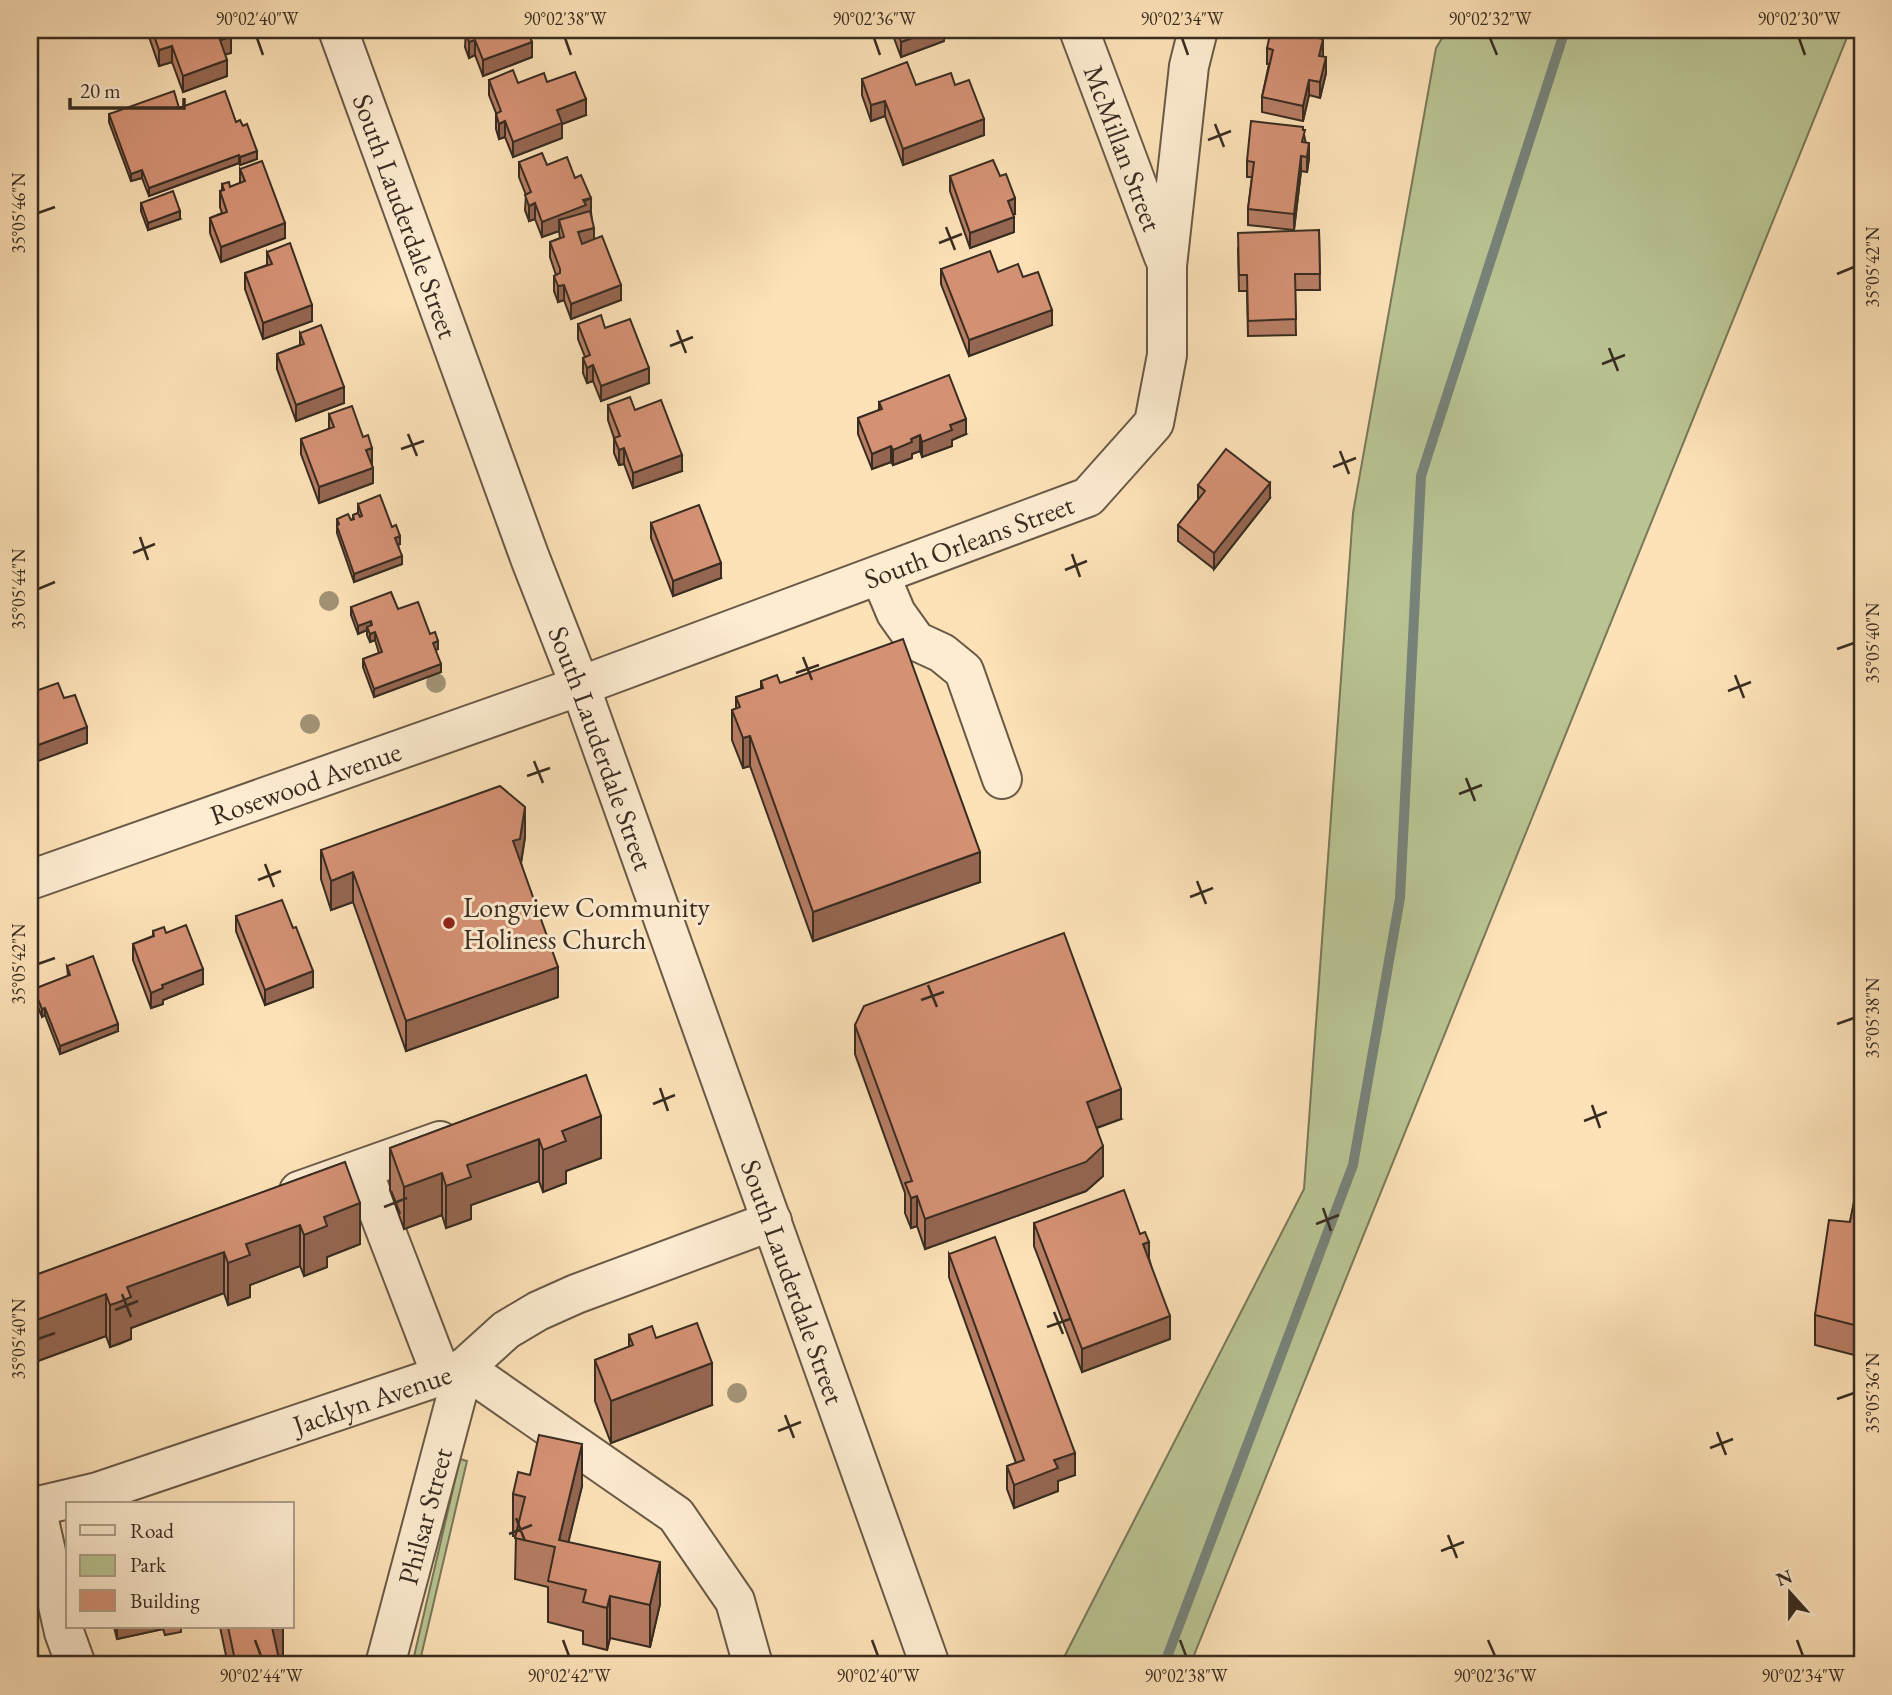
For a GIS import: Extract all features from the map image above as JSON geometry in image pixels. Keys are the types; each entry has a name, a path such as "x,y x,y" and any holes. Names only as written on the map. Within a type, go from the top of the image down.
{"street":[{"name":"South Lauderdale Street","path":"338,30 511,508 580,687 930,1665"},
{"name":"McMillan Street","path":"1079,30 1167,266"},
{"name":"South Orleans Street","path":"580,687 1088,497 1154,423 1167,355 1167,266 1189,66 1198,30"},
{"path":"880,575 896,613 916,641 942,653 964,671 1002,779"},
{"name":"Rosewood Avenue","path":"30,880 580,687"},
{"path":"272,1200 467,1132"},
{"path":"362,1169 453,1372 676,1516 735,1601 753,1665"},
{"name":"Jacklyn Avenue","path":"33,1508 98,1492 453,1372 506,1330 538,1311 576,1294 772,1221"},
{"name":"Philsar Street","path":"385,1665 453,1372"},
{"path":"33,1508 64,1632 76,1665"}],"green space":[{"path":"1447,30 1850,30 1190,1665 1060,1665 1304,1189 1353,513 1436,48"},
{"path":"460,1459 467,1461 419,1665 412,1665"}],"building":[{"path":"152,30 228,30 231,37 220,40 227,60 183,76 172,46 159,50"},
{"path":"527,30 532,42 483,60 475,40 469,42 465,32"},
{"path":"897,30 934,30 901,42"},
{"path":"1271,30 1320,30 1318,38 1323,39 1319,56 1326,57 1320,82 1309,80 1303,106 1262,97 1273,50 1267,48"},
{"path":"907,62 916,85 951,73 955,85 969,80 984,119 903,149 885,101 871,105 862,79"},
{"path":"513,70 518,83 544,73 547,82 575,72 586,99 557,110 562,123 513,142 505,121 499,124 496,114 501,111 489,80"},
{"path":"174,91 179,108 225,91 236,122 240,120 243,126 247,124 257,151 149,188 142,170 131,174 109,114"},
{"path":"1251,121 1303,127 1305,130 1302,142 1309,143 1307,157 1301,156 1294,214 1248,209 1254,162 1247,161"},
{"path":"542,153 547,165 567,157 575,178 581,175 591,198 583,200 586,205 542,222 535,203 529,206 525,195 531,192 519,162"},
{"path":"993,160 1000,176 1006,174 1015,198 1008,201 1014,217 970,233 950,176"},
{"path":"262,161 285,223 221,247 210,218 227,212 220,191 224,190 222,184 229,182 230,187 245,181 240,169"},
{"path":"173,191 180,211 148,223 141,203"},
{"path":"590,211 594,228 578,232 582,244 602,236 621,285 571,304 564,285 558,286 554,276 560,273 560,269 550,242 564,237 559,220"},
{"path":"1319,230 1320,274 1295,274 1296,319 1248,321 1247,275 1239,275 1238,233"},
{"path":"290,243 312,305 263,323 245,273 272,264 267,252"},
{"path":"990,251 998,272 1018,264 1023,277 1038,272 1052,310 969,340 941,269"},
{"path":"601,315 605,328 630,319 649,368 601,386 593,365 587,368 583,358 590,355 578,324"},
{"path":"321,325 344,387 296,405 277,354 304,344 300,333"},
{"path":"949,375 966,419 950,425 952,430 922,442 920,435 911,439 912,442 893,450 891,446 872,454 858,418 882,409 879,402"},
{"path":"630,397 635,410 661,400 682,455 633,473 624,448 619,450 614,438 620,436 608,405"},
{"path":"352,406 363,437 368,435 372,448 366,450 373,468 319,487 301,439 334,427 329,414"},
{"path":"1226,449 1270,483 1214,553 1178,525 1205,491 1198,485"},
{"path":"380,495 392,527 396,525 400,536 395,538 402,556 354,574 337,519 348,514 351,520 354,519 353,515 358,513 362,516 358,504"},
{"path":"699,505 721,563 673,581 651,523"},
{"path":"391,592 398,609 418,602 430,634 435,632 438,641 433,643 441,664 374,689 363,659 382,652 375,632 370,634 367,627 372,625 371,621 358,626 351,607"},
{"path":"903,639 980,852 813,912 750,736 743,738 732,710 740,707 736,697 763,688 761,681 777,675 780,683"},
{"path":"58,683 64,698 75,695 87,727 30,748 30,693"},
{"path":"500,786 525,807 520,839 513,841 558,967 406,1021 353,872 331,881 321,850"},
{"path":"282,900 313,971 265,990 236,916"},
{"path":"186,925 203,969 162,985 163,988 151,993 133,944 154,936 153,931 164,927 166,933"},
{"path":"1064,933 1121,1089 1087,1102 1103,1146 1086,1162 925,1219 917,1196 911,1198 905,1183 912,1181 855,1025 864,1006"},
{"path":"93,956 118,1024 60,1046 45,1008 42,1009 34,989 70,975 67,966"},
{"path":"586,1075 601,1116 562,1131 566,1141 543,1150 539,1139 467,1165 471,1177 446,1186 442,1173 404,1187 390,1148"},
{"path":"345,1162 360,1203 324,1217 327,1226 304,1235 300,1225 246,1244 250,1255 228,1263 224,1252 127,1287 131,1297 110,1305 106,1294 31,1322 35,1332 30,1334 30,1277"},
{"path":"1861,1166 1862,1327 1815,1315 1829,1220 1850,1222"},
{"path":"1124,1190 1140,1234 1145,1232 1149,1242 1143,1244 1170,1316 1082,1349 1034,1223"},
{"path":"995,1237 1075,1453 1054,1460 1058,1468 1014,1485 1007,1466 1024,1460 949,1254"},
{"path":"697,1323 712,1363 611,1401 595,1360 633,1345 629,1335 652,1326 656,1338"},
{"path":"539,1435 582,1444 559,1540 660,1562 650,1605 610,1596 607,1608 583,1602 586,1590 548,1581 555,1547 515,1538 525,1497 513,1494 518,1472 530,1475"},
{"path":"228,1628 272,1628 280,1664 236,1665"}],"waterway":[{"path":"1164,1665 1353,1165 1400,898 1421,476 1565,30"}],"place":[{"name":"Longview Community Holiness Church","path":"449,923"}]}
